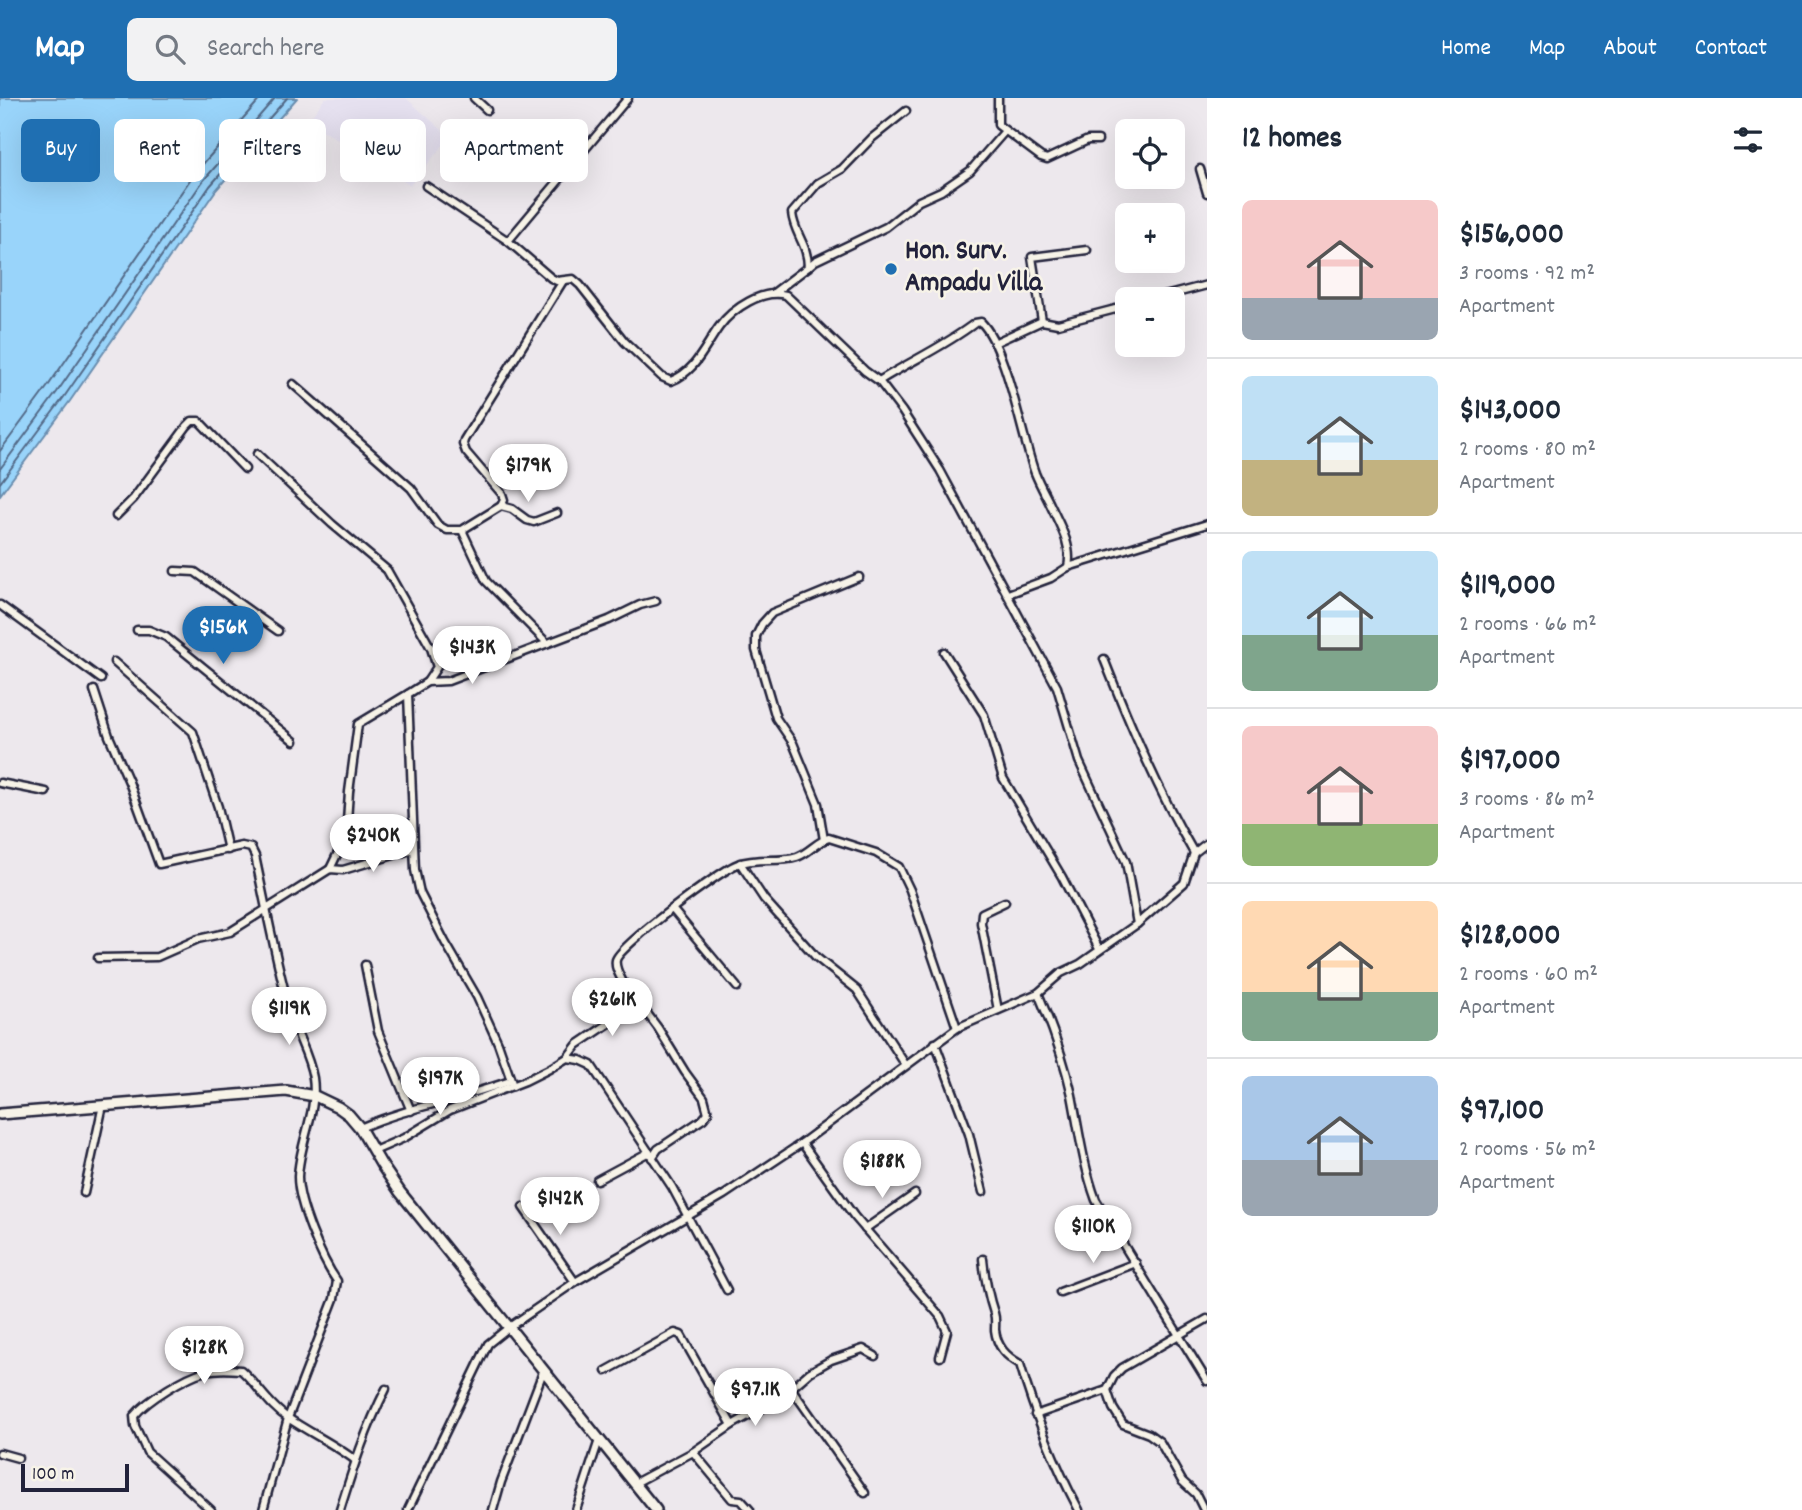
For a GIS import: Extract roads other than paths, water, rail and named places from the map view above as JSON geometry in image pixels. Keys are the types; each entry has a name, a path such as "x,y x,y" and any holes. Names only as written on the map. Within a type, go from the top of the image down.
{"street":[{"path":"474,98 487,110"},
{"path":"508,241 628,98"},
{"path":"998,98 998,125 1046,159 1088,140 1098,140"},
{"path":"808,267 806,247 793,225 792,213 818,183 842,169 872,138 906,111"},
{"path":"775,292 815,261 886,227 919,201 941,191 970,171 1005,131"},
{"path":"1200,169 1207,193"},
{"path":"426,186 508,241 551,278 563,281 573,279 625,342 662,377 671,381 680,377 699,360 719,326 764,294 775,292 786,295 879,381 940,470 1057,687 1079,761 1125,862 1136,924"},
{"path":"1042,321 1032,257 1087,250"},
{"path":"293,384 411,488 438,524 447,530 462,530 501,506 504,500 502,494 466,452 463,444 563,281"},
{"path":"1185,291 1207,285"},
{"path":"994,342 1042,321 1058,324 1115,309"},
{"path":"879,381 937,349 975,323 981,322 994,342 1035,472 1066,539 1071,556 1069,567"},
{"path":"116,516 134,499 192,421 199,421 210,430 245,469"},
{"path":"98,958 157,957 198,939 230,932 330,869 346,836 358,724 427,682 437,667 431,648 387,570 332,524 257,454"},
{"path":"501,506 534,522 557,513"},
{"path":"1007,594 1051,578 1069,567 1207,524"},
{"path":"462,530 486,581 547,643"},
{"path":"175,571 195,572 278,631"},
{"path":"824,839 818,804 793,744 776,718 756,650 756,636 772,613 859,577"},
{"path":"427,682 448,681 656,601"},
{"path":"0,605 101,679"},
{"path":"137,630 149,630 166,637 294,741"},
{"path":"944,652 985,715 1003,778 1062,877 1099,949"},
{"path":"1104,659 1128,720 1175,820 1194,853"},
{"path":"114,662 193,732 218,807 228,850"},
{"path":"94,690 159,864 242,846 251,848 293,1021 309,1058 315,1096 299,1181 313,1233 327,1269 337,1282 334,1299 288,1418 263,1510"},
{"path":"408,694 415,870 420,893 444,942 477,997 498,1043 511,1083"},
{"path":"0,783 46,792"},
{"path":"629,1010 631,1000 618,973 616,959 645,930 740,863 797,857 829,838 876,853 899,867 910,890 957,1028"},
{"path":"408,1510 488,1345 508,1328 575,1282 624,1256 686,1215 724,1195 802,1143 957,1028 1038,993 1061,972 1080,964 1136,924 1184,883 1194,853 1207,843"},
{"path":"330,869 343,870 414,849"},
{"path":"740,863 764,900 816,957 857,990 905,1064"},
{"path":"998,1010 981,923 982,913 1006,902"},
{"path":"673,910 737,987"},
{"path":"365,965 378,1031 411,1111"},
{"path":"1038,993 1057,1037 1086,1174 1097,1200 1207,1381"},
{"path":"374,1151 404,1138 450,1110 567,1058 578,1045 629,1010 638,1009 651,1017 685,1072 705,1098 708,1113 650,1155 597,1180"},
{"path":"935,1043 969,1134 983,1192"},
{"path":"567,1058 591,1065 672,1187 727,1290"},
{"path":"360,1128 383,1118 511,1083"},
{"path":"0,1114 286,1091 315,1096 338,1107 360,1128 400,1192 656,1510"},
{"path":"84,1193 103,1105"},
{"path":"802,1143 865,1229 940,1316 947,1331 940,1357"},
{"path":"865,1229 915,1194"},
{"path":"523,1207 575,1282"},
{"path":"983,1259 985,1286 996,1317 995,1331 1000,1349 1020,1364 1035,1415 1058,1470 1079,1510"},
{"path":"1060,1292 1136,1263"},
{"path":"1035,1415 1107,1390 1114,1376 1122,1368 1207,1318"},
{"path":"606,1371 675,1333 681,1335 732,1425"},
{"path":"635,1483 663,1465 693,1452 732,1425 780,1398 810,1372 863,1349 875,1356"},
{"path":"211,1510 147,1452 135,1426 134,1416 142,1406 197,1374 209,1370 241,1370 276,1409 355,1460"},
{"path":"493,1510 501,1482 544,1373"},
{"path":"791,1388 865,1493"},
{"path":"340,1510 355,1460 386,1389"},
{"path":"1107,1390 1113,1408 1123,1424 1149,1434 1160,1442 1182,1481 1195,1494 1204,1510"},
{"path":"576,1510 599,1440"},
{"path":"693,1452 732,1499 741,1500 750,1510"},
{"path":"0,1453 18,1458"}],"water":[{"path":"0,98 297,98 279,119 219,119 219,182 223,182 70,401 0,495"}],"place":[{"name":"Hon. Surv. Ampadu Villa","path":"891,269"}]}
